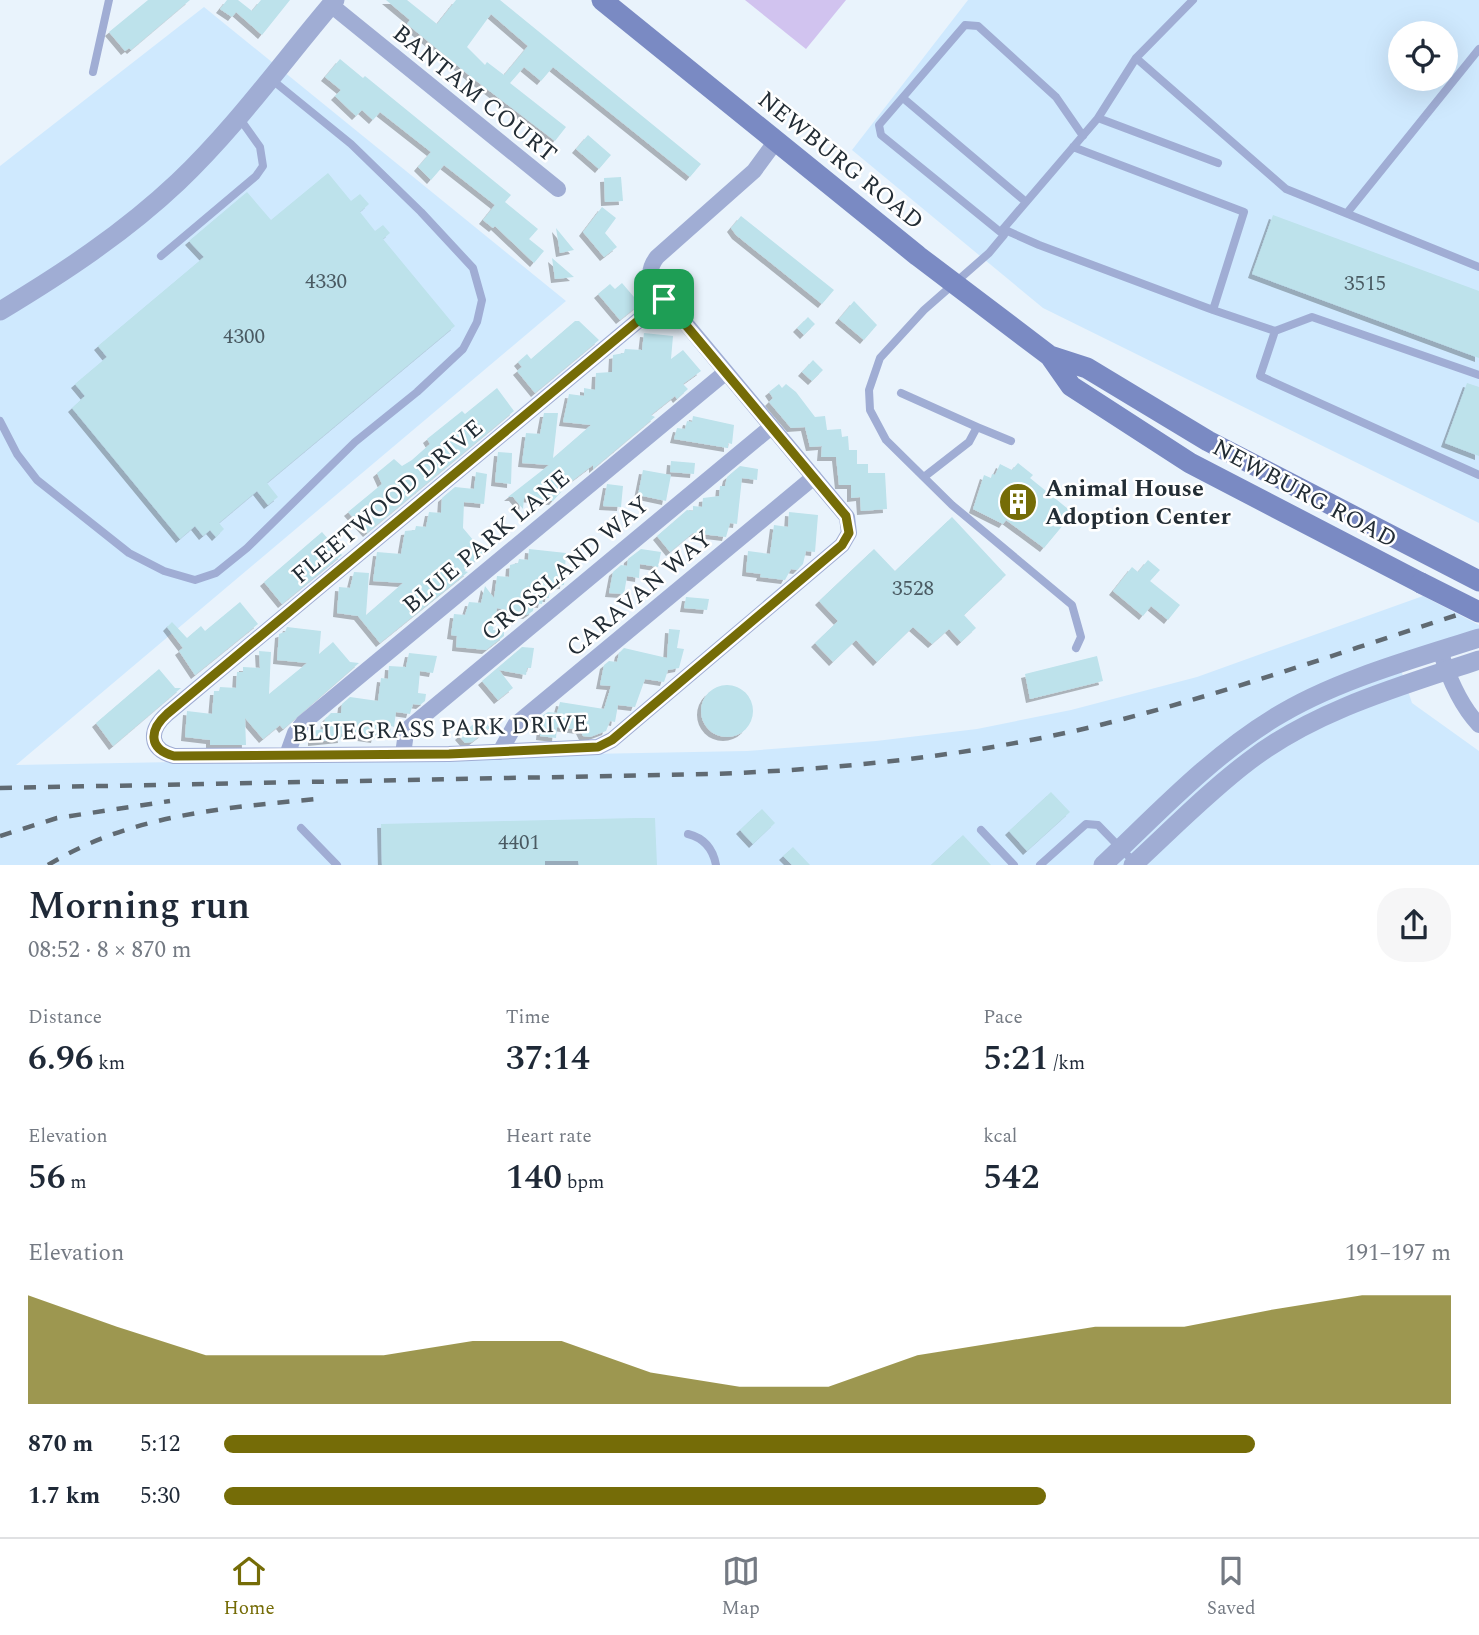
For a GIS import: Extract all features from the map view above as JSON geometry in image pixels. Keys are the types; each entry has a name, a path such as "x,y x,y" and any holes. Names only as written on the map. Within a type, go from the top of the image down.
{"main road":[{"name":"NEWBURG ROAD","path":"602,0 776,141 1050,356 1071,386 1178,455 1263,503 1479,612"},
{"name":"NEWBURG ROAD","path":"1050,356 1087,368 1208,440 1470,576"}],"street":[{"path":"0,311 113,238 179,181 239,116 333,3"},
{"name":"BANTAM COURT","path":"333,3 558,189"},
{"name":"BLUEGRASS PARK DRIVE","path":"154,744 165,754 174,756 578,750 604,745 772,607 842,545 849,533 846,516 651,281 652,265 754,171 776,141"},
{"name":"FLEETWOOD DRIVE","path":"154,744 154,729 167,714 664,299"},
{"name":"BLUE PARK LANE","path":"287,755 295,733 303,723 726,372"},
{"name":"CROSSLAND WAY","path":"403,754 406,733 410,727 771,427"},
{"name":"CARAVAN WAY","path":"500,751 515,725 814,477"},
{"path":"1103,865 1198,776 1275,717 1378,672 1479,638"},
{"path":"1440,650 1446,671 1471,717 1479,725"},
{"path":"1135,864 1250,759 1331,713 1479,660"}],"lane":[{"path":"93,72 109,0"},
{"path":"1076,648 1081,637 1072,605 952,505 886,440 870,410 869,390 880,358 924,310 989,253 1026,201 1098,118 1136,58 1193,0"},
{"path":"1083,135 1056,97 978,26 965,25 879,125 881,135 1003,232 1275,331 1312,317 1479,375"},
{"path":"1347,214 1479,49"},
{"path":"1136,58 1286,189 1479,267"},
{"path":"0,421 18,454 37,480 129,553 164,571 195,580 216,573 247,548 355,442 417,392 463,349 477,322 482,300 473,268 421,212 351,144 271,79"},
{"path":"903,98 1026,201"},
{"path":"161,256 256,176 263,166 260,147 239,116"},
{"path":"1098,118 1218,163"},
{"path":"1073,147 1244,212 1213,310"},
{"path":"1275,331 1261,376 1479,475"},
{"path":"901,393 1010,441"},
{"path":"923,477 962,449 977,427"},
{"path":"1040,865 1086,824 1091,823 1098,825 1135,864"},
{"path":"301,828 337,865"},
{"path":"981,830 1014,865"},
{"path":"688,834 705,843 714,852 716,865"}],"shaded area":[{"path":"745,0 846,0 806,49"},
{"path":"968,0 1479,0 1479,523 1043,308 852,150"},
{"path":"204,7 566,301 16,765 747,751 876,741 977,729 1071,710 1197,677 1423,596 1479,625 1479,629 1396,655 1412,703 1479,751 1479,865 0,865 0,166"}],"building":[{"path":"148,0 190,0 131,50 129,48 125,51 109,32"},
{"path":"227,0 238,0 252,11 261,0 290,0 262,35 236,12 232,17 220,9"},
{"path":"386,0 407,0 437,24 456,0 500,0 701,164 690,177 553,67 541,81 524,67 510,83 566,127 555,141 407,24 410,20","holes":["491,14 528,46 504,75 487,62 485,65 467,47"]},
{"path":"340,59 363,78 365,76 511,195 505,202 538,229 529,239 544,251 534,263 495,226 493,228 483,220 495,205 444,165 431,180 418,167 431,152 380,112 373,120 362,110 356,116 335,96 341,90 325,77"},
{"path":"588,135 611,155 599,169 576,149"},
{"path":"328,173 351,201 360,194 369,204 360,212 375,231 383,225 390,233 383,239 455,326 267,483 278,497 268,505 257,491 219,523 224,529 216,537 210,530 203,536 195,526 180,539 72,408 85,396 75,384 107,357 98,346 204,257 189,241 247,192 271,220"},
{"path":"621,177 623,201 605,202 604,178"},
{"path":"602,207 616,218 605,233 617,247 604,257 583,232"},
{"path":"1273,215 1479,291 1479,358 1252,274"},
{"path":"741,216 834,290 822,304 736,235 731,228"},
{"path":"556,228 574,250 560,253"},
{"path":"552,258 574,277 555,279"},
{"path":"622,283 640,304 620,320 598,294 610,284 615,289"},
{"path":"854,301 877,325 864,340 839,319"},
{"path":"808,317 815,324 804,335 797,328"},
{"path":"575,321 579,321 599,340 535,393 517,371 522,367 518,362 527,354 531,359"},
{"path":"644,333 673,336 671,359 683,350 701,371 683,384 688,389 677,399 675,396 651,415 655,417 593,469 593,465 568,484 553,501 524,498 523,509 513,497 508,497 549,465 522,463 526,433 540,434 544,413 558,413 553,458 591,425 563,422 569,394 584,396 584,388 595,390 596,373 612,372 613,355 624,353 625,349 642,350"},
{"path":"813,360 823,370 812,381 802,372"},
{"path":"1467,383 1479,387 1479,456 1445,443"},
{"path":"779,384 782,388 786,384 796,392 815,417 825,416 827,430 841,429 842,437 848,436 849,450 857,450 857,464 868,464 868,473 885,473 887,509 861,511 860,497 851,498 851,485 839,485 836,457 821,457 822,446 810,447 805,427 791,428 769,402 773,398 769,392"},
{"path":"497,388 514,411 367,533 348,512 382,484 377,473 394,459 402,466 412,460 430,444 427,439 462,411 465,414"},
{"path":"693,416 734,425 732,444 728,443 728,448 674,439 677,428 685,429 687,421 692,422"},
{"path":"498,452 512,453 511,484 495,482"},
{"path":"671,461 695,463 694,474 670,472"},
{"name":"Animal House Adoption Center","path":"1018,463 1033,475 1030,478 1073,513 1044,548 1006,520 1003,524 973,509 984,475 991,478 1000,464 1012,470"},
{"path":"740,466 758,469 757,480 742,478 737,524 730,523 726,537 693,533 670,552 657,536 687,510 693,511 693,506 702,507 703,498 719,496 720,486 725,486 727,477"},
{"path":"643,470 671,475 666,501 638,495"},
{"path":"476,472 487,474 484,504 464,502 463,528 484,553 464,571 468,572 380,643 358,616 337,613 339,587 350,588 354,572 369,573 366,615 403,583 373,581 377,552 401,554 405,531 415,530 416,526 426,527 429,512 441,513 442,498 455,487 474,489"},
{"path":"607,484 623,486 621,507 603,506"},
{"path":"789,512 818,515 815,552 806,551 803,564 797,570 791,569 785,580 746,572 748,551 770,554 774,525 788,527"},
{"path":"952,517 1006,575 964,615 976,628 961,642 949,629 932,644 913,627 877,662 856,640 833,662 815,643 838,621 819,601 874,549 895,571"},
{"path":"322,532 342,555 282,604 264,582"},
{"path":"529,549 566,553 564,585 550,586 549,598 543,598 542,604 534,603 533,611 527,615 497,608 493,630 504,631 504,636 486,650 456,647 457,636 451,635 454,614 465,615 469,602 481,603 485,586 494,598 497,576 509,577 510,565 518,563 519,559 528,560"},
{"path":"641,549 661,552 658,567 640,564 639,578 627,576 624,594 609,593 613,572 621,565 627,566 628,559"},
{"path":"1148,560 1160,570 1150,581 1180,605 1168,620 1151,606 1143,616 1113,591 1132,567 1138,572"},
{"path":"686,597 709,599 707,610 684,608"},
{"path":"240,602 258,624 195,675 179,651 183,648 167,627 172,622 187,638 201,626 205,631"},
{"path":"287,627 321,631 319,654 333,642 350,662 359,663 287,726 283,729 280,725 263,739 245,718 246,745 210,745 210,740 185,737 187,711 212,714 214,691 219,691 220,687 236,688 237,672 243,672 243,667 260,668 259,651 271,652 269,694 307,663 277,660 279,634 285,632"},
{"path":"669,629 680,630 677,648 684,649 679,668 668,670 664,682 645,679 635,707 618,705 615,722 610,721 606,731 590,737 583,736 580,730 557,727 556,738 540,736 542,716 548,712 557,713 560,702 604,709 611,686 600,685 604,665 609,661 617,662 619,653 624,648 667,658"},
{"path":"522,647 534,648 531,668 527,668 526,675 499,670 513,688 498,700 482,681"},
{"path":"409,653 437,656 433,673 420,671 418,693 426,694 425,701 420,705 413,704 410,714 396,712 394,727 391,726 390,732 377,730 375,739 341,734 342,739 312,742 312,731 324,729 325,719 331,713 341,713 342,704 350,697 378,701 381,678 388,679 389,666 406,667"},
{"path":"1097,656 1103,681 1030,699 1025,674"},
{"path":"159,669 175,688 181,688 113,746 96,723"},
{"path":"727,685 737,687 745,693 751,701 751,721 745,729 737,735 727,737 717,735 709,729 703,721 701,711 703,701 709,693 717,687"},
{"path":"482,717 490,728 472,742 465,743 459,736"},
{"path":"1051,792 1070,812 1027,851 1009,831"},
{"path":"762,809 775,823 753,844 740,830"},
{"path":"655,818 657,865 579,865 578,861 545,861 545,865 382,865 381,824"},
{"path":"963,835 991,865 931,865"},
{"path":"793,847 810,865 792,865 783,856"}],"railway":[{"path":"0,788 712,774 810,769 908,759 1004,745 1100,725 1243,684 1479,608"},
{"path":"48,865 79,848 144,825 212,811 316,799"},
{"path":"0,836 57,818 170,801"}],"place":[{"name":"Animal House Adoption Center","path":"1018,502"}],"route":[{"path":"664,299 846,516 849,533 842,545 687,679 612,740 598,747 449,754 174,756 158,749 152,740 159,721 664,299"}]}
